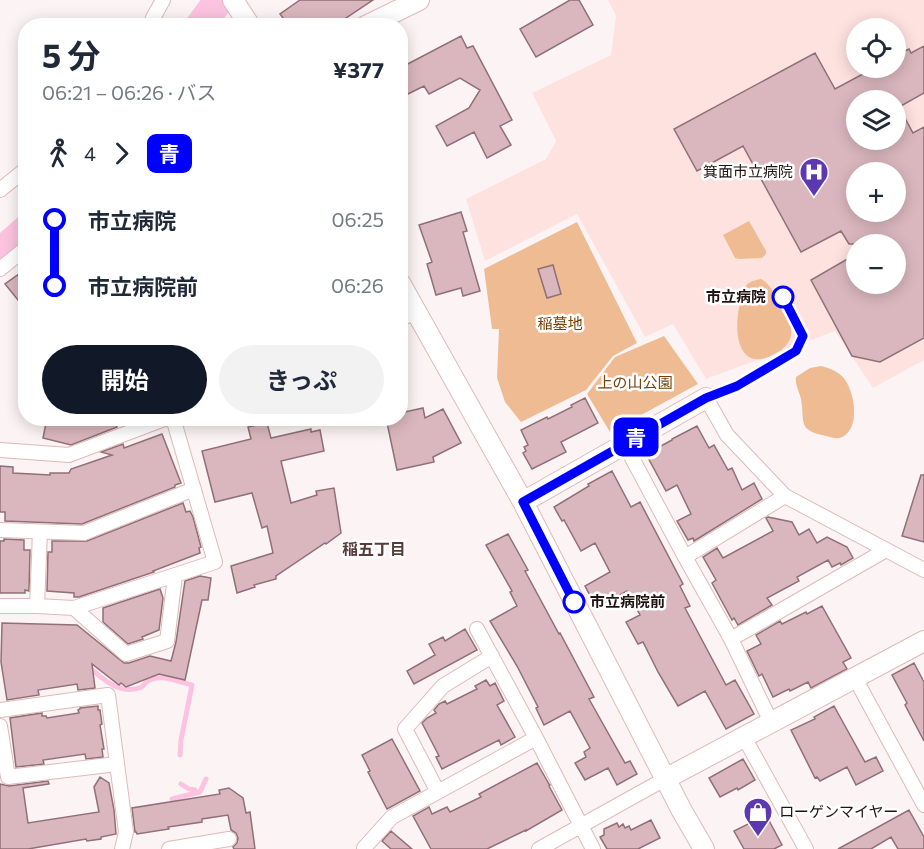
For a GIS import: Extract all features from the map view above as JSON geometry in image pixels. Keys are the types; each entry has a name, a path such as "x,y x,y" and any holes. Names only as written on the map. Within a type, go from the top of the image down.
{"street":[{"path":"153,18 163,0"},
{"path":"233,0 245,18"},
{"path":"382,18 419,0"},
{"path":"0,190 18,175"},
{"path":"0,269 18,254"},
{"path":"409,315 523,502 704,849"},
{"path":"523,502 706,398 727,435 785,496 924,570"},
{"path":"0,450 69,455 146,426"},
{"path":"0,606 74,608 215,562 175,426"},
{"path":"624,444 731,639 771,722"},
{"path":"0,530 84,533 194,489"},
{"path":"685,557 785,496"},
{"path":"37,606 40,532"},
{"path":"731,639 886,550"},
{"path":"74,608 126,654 167,641 175,576"},
{"path":"477,628 593,849"},
{"path":"539,849 924,641"},
{"path":"438,792 405,729 443,686 492,656"},
{"path":"855,678 924,805"},
{"path":"0,710 108,695 126,832 122,849"},
{"path":"0,726 8,777 117,764"},
{"path":"744,737 806,849"},
{"path":"364,848 392,817 536,738"},
{"path":"169,849 229,839"}],"shaded area":[{"path":"608,0 924,0 924,360 873,388 835,331 706,379 673,324 645,337 577,214 485,261 466,199 546,159 556,141 532,93 611,55 616,16"}],"green space":[{"path":"749,221 766,254 762,258 735,258 723,235"},
{"name":"稲墓地","path":"577,222 637,343 613,356 586,390 521,422 505,402 497,378 499,329 492,329 484,269"},
{"path":"761,279 771,288 782,307 789,320 791,334 790,340 778,352 764,358 754,359 746,355 741,347 738,336 738,312 745,287"},
{"name":"上の山公園","path":"664,336 698,384 610,432 587,394 615,357"},
{"path":"821,366 842,376 850,389 854,406 853,424 849,431 840,438 817,434 806,428 804,424 796,377 810,368"}],"building":[{"path":"300,0 373,0 346,18 283,18 280,14"},
{"path":"570,0 579,0 593,25 536,57 520,29"},
{"path":"461,36 467,48 473,46 512,120 500,126 511,145 487,158 474,132 447,146 436,126 469,108 480,90 460,78 429,94 424,86 408,94 408,64"},
{"name":"箕面市立病院","path":"924,46 924,93 906,103 906,90 846,90 846,150 906,150 906,120 913,133 924,127 924,338 880,362 852,356 811,280 846,260 846,294 906,294 906,234 846,234 846,239 841,231 801,252 743,146 697,171 674,129 815,53 835,89 855,78 906,78 906,50 909,49 911,53"},
{"path":"461,212 467,231 463,232 480,291 463,296 461,288 436,295 427,264 432,262 419,225"},
{"path":"553,265 561,294 547,298 538,269"},
{"path":"18,275 18,300 5,284"},
{"path":"585,398 598,423 561,442 566,452 532,469 523,453 526,451 524,447 528,445 521,430 572,407 571,405"},
{"path":"423,408 425,418 443,409 461,443 433,457 434,462 397,470 388,426 408,426 408,411"},
{"path":"45,426 117,427 71,445 43,438"},
{"path":"268,426 271,438 311,429 311,432 320,430 324,451 281,461 291,503 317,495 316,491 334,488 341,533 276,576 276,579 237,593 231,566 273,553 267,526 262,528 252,493 215,502 202,451 251,439 248,427"},
{"path":"697,426 709,448 714,445 728,470 732,468 742,490 754,483 762,499 694,541 693,538 688,540 677,521 691,514 677,485 666,491 646,454"},
{"path":"162,434 181,483 175,487 82,524 5,521 5,512 0,512 0,466 13,467 13,473 50,475 50,473 69,473 71,469 112,455 101,452 123,444 124,448"},
{"path":"612,471 631,507 640,502 683,584 680,586 690,606 685,608 726,685 735,680 754,714 726,729 705,691 678,706 643,642 638,644 626,622 640,615 627,591 605,603 602,598 594,603 585,586 610,572 595,543 581,551 554,507"},
{"path":"921,475 924,475 924,542 902,536"},
{"path":"183,503 186,512 190,511 193,517 201,547 199,548 200,553 154,572 79,597 74,597 74,593 47,591 48,552 52,552 52,541 87,541"},
{"path":"766,518 792,522 799,535 809,529 817,543 827,537 847,547 853,558 832,567 828,560 797,577 799,581 767,598 772,605 738,625 734,618 732,620 712,583 716,580 703,557 717,548 723,558 773,531"},
{"path":"508,534 528,570 525,571 594,697 589,699 625,763 630,761 637,774 617,785 608,768 585,780 575,763 586,757 584,752 590,748 570,711 544,725 536,708 538,707 517,666 490,621 517,606 510,592 512,591 486,545"},
{"path":"4,539 24,540 24,550 30,550 29,591 25,590 25,593 0,593 0,541"},
{"path":"200,576 211,578 208,600 202,600 185,680 159,674 126,687 121,683 119,685 92,664 95,688 78,690 77,684 38,690 39,695 7,700 1,662 2,623 77,625 124,663 150,656 171,661 185,581"},
{"path":"160,589 163,598 159,630 128,644 103,622 103,608"},
{"path":"822,606 851,658 843,662 847,669 811,688 808,682 773,697 762,674 759,676 747,651 761,644 756,635 780,621 782,624"},
{"path":"465,629 477,650 414,684 407,671 435,655 429,644 443,637 445,641"},
{"path":"914,663 924,682 924,741 892,675"},
{"path":"486,680 490,686 495,683 504,701 497,705 515,737 501,745 499,740 442,769 436,757 439,756 422,723 436,713 434,710 439,704 445,701 447,704 477,689 475,686"},
{"path":"98,706 102,724 100,725 103,757 86,759 85,754 43,760 44,764 16,767 10,718 42,713 42,716 47,718 79,713 80,708"},
{"path":"834,706 865,762 876,757 883,771 856,785 847,767 820,781 817,777 815,778 791,730 815,719 814,717"},
{"path":"392,739 420,791 387,809 362,755"},
{"path":"743,759 755,780 720,797 709,778"},
{"path":"537,763 562,810 526,831 487,849 431,849 413,816 429,807 432,814 447,807 450,812 481,797 479,794"},
{"path":"100,777 109,783 116,834 101,837 101,839 87,841 86,839 28,849 0,849 0,784 9,786 48,781 49,784 23,788 28,823 99,812 94,787"},
{"path":"229,788 243,798 246,813 250,812 255,849 234,849 238,838 231,830 228,815 168,827 169,829 137,834 135,832 132,808 220,794 219,790"},
{"path":"909,810 924,837 924,849 898,849 891,837 871,849 838,849"},
{"name":"ローゲンマイヤー","path":"766,815 782,845 774,849 744,849 734,831"},
{"path":"651,820 660,838 638,849 607,849 600,837 604,835 604,829 617,823 619,827 623,824 625,828 629,826 631,830"},
{"path":"391,831 412,849 391,849 382,841"}],"waterway":[{"path":"206,18 219,0"},
{"path":"0,253 18,237"},
{"path":"88,666 106,681 119,688 142,687 152,679 158,678 172,679 192,685 180,755"},
{"path":"172,799 200,792 206,779"},
{"path":"181,784 195,790 195,793"}],"bus line":[{"name":"青","path":"574,602 523,502 706,398 737,386 796,351 803,336 783,297"}],"place":[{"name":"箕面市立病院","path":"814,198"},
{"name":"市立病院","path":"783,297"},
{"name":"市立病院前","path":"574,602"},
{"name":"ローゲンマイヤー","path":"758,838"}],"district":[{"name":"稲五丁目","path":"374,549"}]}
